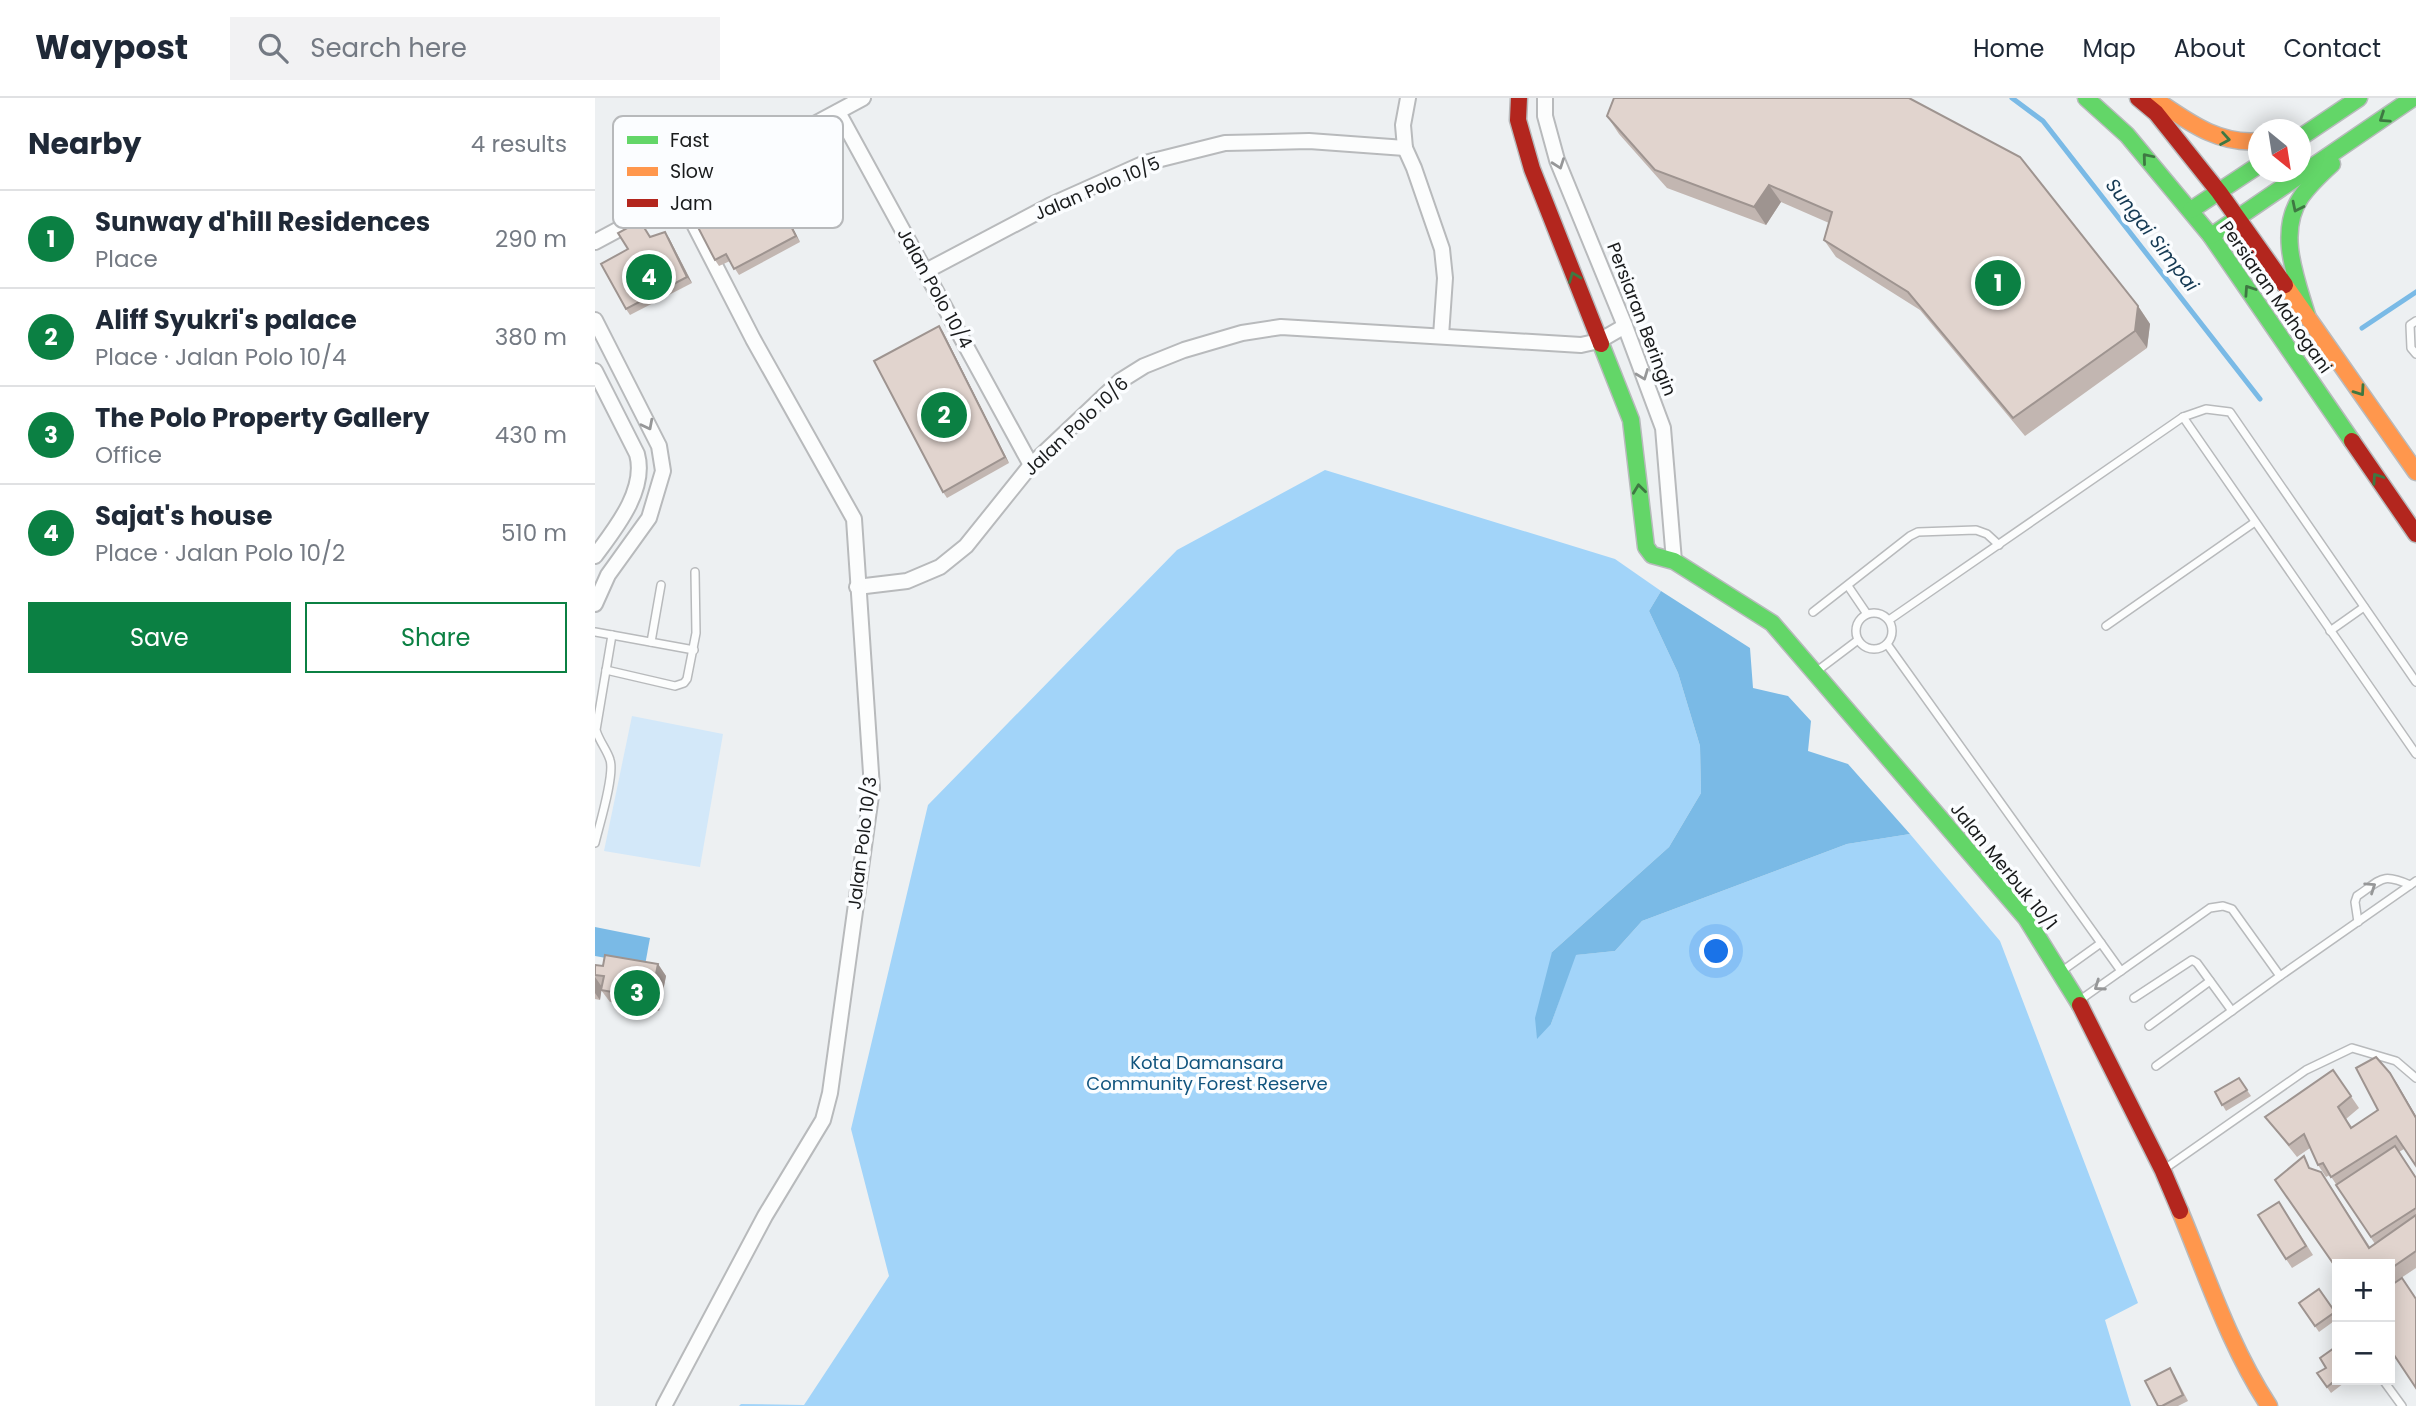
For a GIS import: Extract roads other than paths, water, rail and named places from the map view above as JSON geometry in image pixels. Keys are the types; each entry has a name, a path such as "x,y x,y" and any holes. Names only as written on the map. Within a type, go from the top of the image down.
{"main road":[{"path":"1518,98 1518,120 1532,169 1599,341"},
{"name":"Persiaran Mahogani","path":"2086,98 2127,135 2211,236 2416,534"},
{"name":"Persiaran Mahogani","path":"2138,98 2155,113 2219,192 2416,472"},
{"path":"2153,98 2212,136 2248,143"},
{"path":"2311,129 2359,98"},
{"path":"2211,236 2413,99"},
{"path":"2308,315 2290,257 2289,225 2300,198 2357,136"},
{"path":"2191,210 2248,172"},
{"name":"Jalan Merbuk 10/1","path":"1599,341 1631,420 1646,547 1652,555 1674,561 1772,623 2026,918 2078,1001 2163,1171 2225,1320 2257,1388 2269,1406"}],"street":[{"path":"829,116 863,98"},
{"path":"1408,98 1403,125 1405,148 1442,249 1445,278 1441,336"},
{"name":"Persiaran Beringin","path":"1545,98 1545,116 1557,160 1625,326 1663,428 1674,561"},
{"name":"Jalan Polo 10/4","path":"838,111 841,116"},
{"name":"Jalan Polo 10/4","path":"843,120 1031,465"},
{"name":"Jalan Polo 10/5","path":"926,271 1051,205 1145,163 1225,143 1309,141 1405,148"},
{"path":"595,242 621,228"},
{"name":"Jalan Polo 10/3","path":"664,1406 765,1216 823,1120 830,1093 872,788 854,519 753,339 696,228"},
{"path":"595,320 659,446 663,471 649,518 608,575 595,604"},
{"name":"Jalan Polo 10/6","path":"857,587 907,581 940,567 966,546 1031,465 1120,381 1144,366 1184,350 1242,333 1282,327 1581,345 1599,341 1625,326"},
{"path":"595,371 638,454 640,469 628,508 595,556"},
{"path":"607,395 627,384"}],"lane":[{"path":"2416,321 2410,325 2411,348 2416,354"},
{"path":"1889,620 2183,417 2206,409 2230,412 2416,682"},
{"path":"2183,417 2416,754"},
{"path":"2106,626 2255,522"},
{"path":"1814,612 1918,532 1976,530 1987,534 1999,545"},
{"path":"606,670 675,686 684,684 696,633 695,572"},
{"path":"651,642 661,585"},
{"path":"1848,586 1867,614"},
{"path":"2330,631 2364,607"},
{"path":"1879,613 1889,620 1892,632 1887,644 1872,649 1858,640 1858,623 1867,614 1879,613"},
{"path":"595,632 694,650"},
{"path":"595,844 611,772 610,760 599,743 596,730 612,635"},
{"path":"1815,673 1858,640"},
{"path":"1887,644 2121,971"},
{"path":"2358,922 2357,897 2384,878 2392,877 2413,883"},
{"path":"2156,1066 2413,883"},
{"path":"2078,1001 2210,908 2223,906 2232,909 2280,976"},
{"path":"2061,972 2101,943"},
{"path":"2134,998 2192,960 2232,1011"},
{"path":"2149,1026 2210,981"},
{"path":"2163,1171 2306,1070 2352,1048 2396,1061 2416,1077"},
{"path":"2387,1385 2402,1406"}],"waterway":[{"name":"Sungai Simpai","path":"2012,98 2043,121 2260,399"},
{"name":"Sungai Simpai","path":"2362,328 2416,292"}],"place":[{"name":"Sajat's house","path":"649,277"},
{"name":"Sunway d'hill Residences","path":"1998,283"},
{"name":"Aliff Syukri's palace","path":"944,415"},
{"name":"The Polo Property Gallery","path":"637,993"}],"park label":[{"name":"Kota Damansara Community Forest Reserve","path":"1207,1072"}]}
